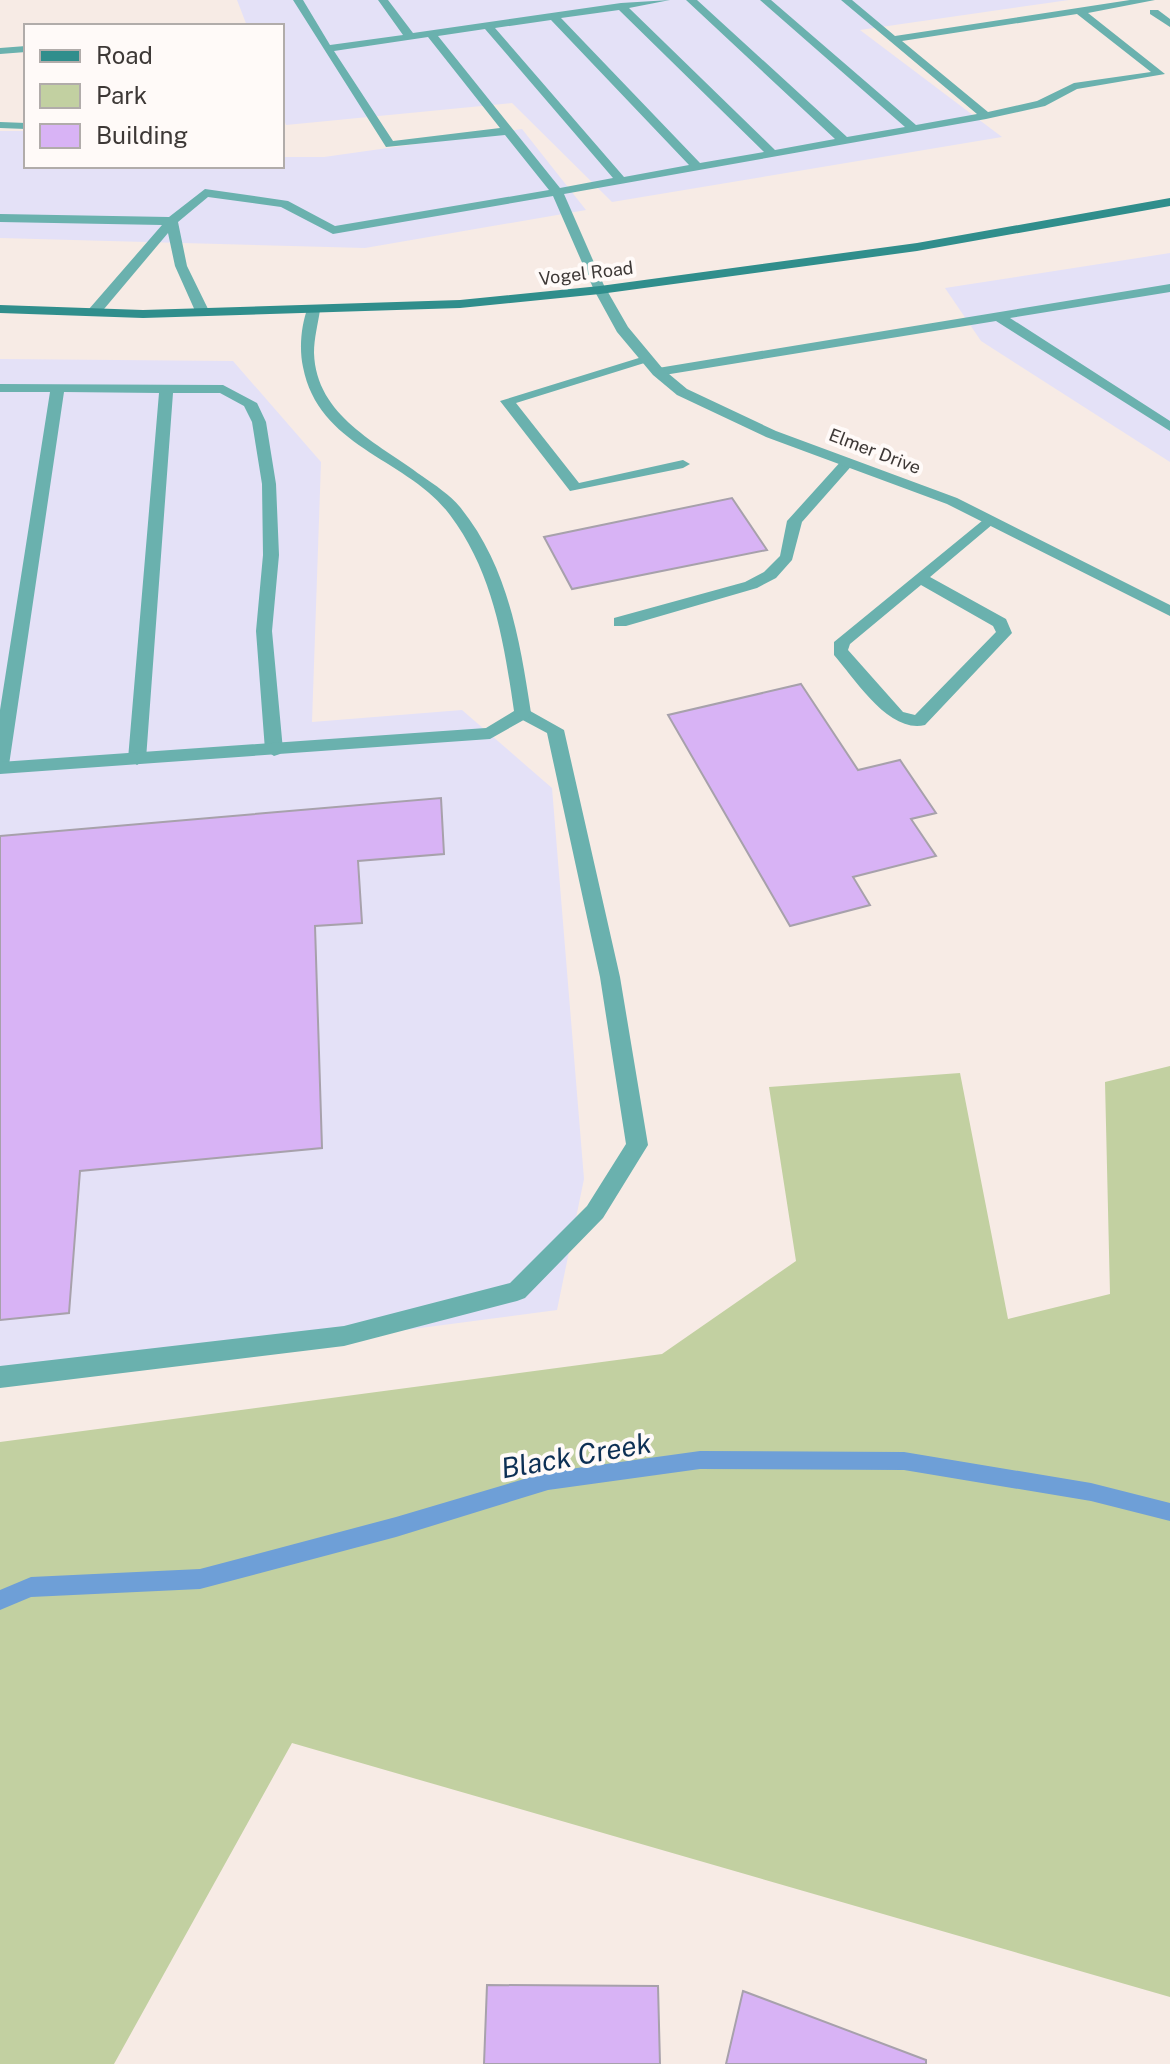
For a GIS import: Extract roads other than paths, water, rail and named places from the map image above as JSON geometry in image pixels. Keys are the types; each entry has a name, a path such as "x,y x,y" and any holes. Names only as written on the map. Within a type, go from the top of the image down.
{"main road":[{"name":"Vogel Road","path":"0,309 203,313 460,304 600,290 917,247 1168,202"}],"street":[{"path":"298,0 390,145 508,131"},
{"path":"383,0 410,37"},
{"path":"327,49 665,0"},
{"path":"691,0 844,141"},
{"path":"765,0 914,129"},
{"path":"846,0 986,116"},
{"path":"893,39 1144,0 1170,24"},
{"path":"621,6 773,154"},
{"path":"94,312 172,221 205,193 284,204 333,230 986,116 1041,104 1074,86 1160,74 1079,11"},
{"path":"553,16 697,167"},
{"path":"488,26 621,180"},
{"name":"Elmer Drive","path":"431,34 557,192 600,290 622,329 658,372 682,392 714,409 952,501 1170,611"},
{"path":"0,51 24,49"},
{"path":"0,125 24,126"},
{"path":"0,218 172,221"},
{"path":"172,221 181,266 203,313"},
{"path":"658,372 1170,288"},
{"path":"313,310 308,360 322,406 356,437 408,471 454,509 484,553 508,617 523,713"},
{"path":"996,315 1170,427"},
{"path":"647,360 507,401 575,488 683,464"},
{"path":"0,388 223,389 250,403 259,422 269,484 271,555 264,631 274,750"},
{"path":"58,388 0,767 490,733 523,713"},
{"path":"137,759 166,389"},
{"path":"620,622 751,585 770,575 787,557 795,521 848,462"},
{"path":"920,578 1000,623 1004,633 919,721 897,716 840,651 842,642 988,521"},
{"path":"0,1377 344,1336 517,1291 595,1212 637,1145 610,977 555,730 523,713"}],"waterway":[{"name":"Black Creek","path":"0,1600 31,1587 200,1579 396,1527 548,1481 700,1460 904,1461 1091,1492 1170,1512"}]}
